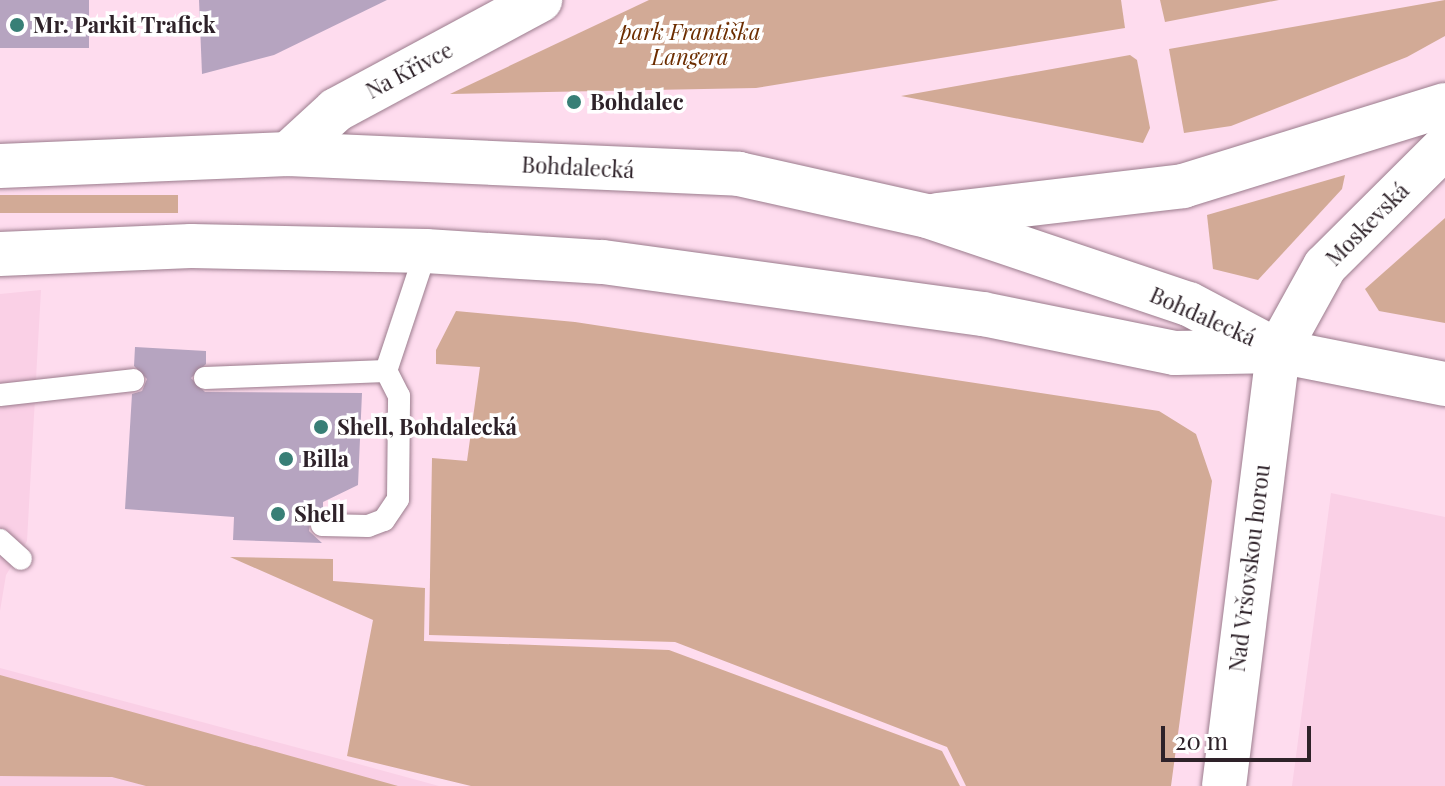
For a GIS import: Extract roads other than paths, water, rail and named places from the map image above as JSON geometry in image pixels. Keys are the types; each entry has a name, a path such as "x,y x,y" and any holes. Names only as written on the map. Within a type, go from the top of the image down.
{"main road":[{"name":"Na Křivce","path":"288,154 336,110 540,0"},
{"path":"927,216 1183,186 1445,105"},
{"name":"Moskevská","path":"1278,351 1325,266 1445,147"},
{"name":"Bohdalecká","path":"0,166 288,154 739,174 927,216 1189,304 1278,351"},
{"name":"Bohdalecká","path":"0,254 191,246 426,251 603,262 808,286 983,314 1175,353 1278,351"},
{"path":"1278,351 1445,384"},
{"name":"Nad Vršovskou horou","path":"1224,786 1278,351"}],"lane":[{"path":"322,525 368,526 384,520 398,499 399,396 386,371 426,251"},
{"path":"205,378 386,371"},
{"path":"0,395 133,380"},
{"path":"0,540 21,559"}],"place":[{"name":"Mr. Parkit Trafick","path":"17,25"},
{"name":"Bohdalec","path":"574,102"},
{"name":"Shell, Bohdalecká","path":"321,427"},
{"name":"Billa","path":"286,459"},
{"name":"Shell","path":"278,514"}],"park label":[{"name":"park Františka Langera","path":"690,44"}]}
